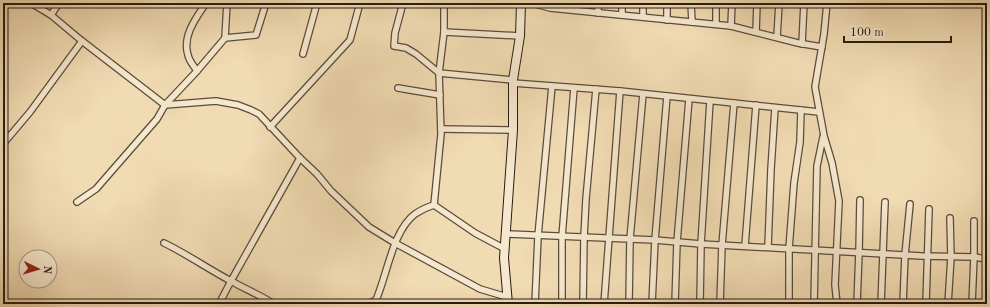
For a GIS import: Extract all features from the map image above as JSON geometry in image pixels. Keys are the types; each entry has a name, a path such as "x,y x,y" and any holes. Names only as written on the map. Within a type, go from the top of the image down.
{"street":[{"path":"31,3 51,14 82,41 165,105 216,101 238,105 259,114 317,174 331,191 369,227 395,243 480,289 508,300 504,258 513,130 513,81 520,36 521,3"},
{"path":"51,14 59,3"},
{"path":"197,72 188,56 185,44 190,30 206,3"},
{"path":"77,202 96,189 157,119 165,105 197,72 225,38 227,3"},
{"path":"225,38 256,35 266,3"},
{"path":"303,54 317,3"},
{"path":"270,127 350,40 360,3"},
{"path":"403,3 395,33 394,46 406,48 416,54 439,73 552,86 596,89 820,112"},
{"path":"434,205 441,129 439,73 444,32 444,3"},
{"path":"532,3 574,11 731,26 822,48"},
{"path":"574,3 574,11"},
{"path":"598,3 598,13"},
{"path":"622,3 622,15"},
{"path":"643,3 643,17"},
{"path":"667,3 667,20"},
{"path":"691,3 692,22"},
{"path":"716,3 716,24"},
{"path":"731,26 732,3"},
{"path":"756,32 757,3"},
{"path":"777,37 779,3"},
{"path":"802,44 804,3"},
{"path":"827,3 824,34 815,87 824,136 832,163 839,201 835,285 837,304"},
{"path":"444,32 520,36"},
{"path":"3,143 30,112 82,41"},
{"path":"535,304 538,236 552,86"},
{"path":"398,88 440,95"},
{"path":"562,304 562,237 574,88"},
{"path":"583,304 586,199 596,89"},
{"path":"604,304 620,92"},
{"path":"629,304 630,239 643,94"},
{"path":"652,304 655,240 667,96"},
{"path":"675,304 677,242 689,99"},
{"path":"700,304 701,244 710,101"},
{"path":"720,304 722,245 734,103"},
{"path":"745,246 756,106"},
{"path":"768,247 775,108"},
{"path":"789,304 789,248 802,110"},
{"path":"441,129 513,130"},
{"path":"814,304 817,166 824,136"},
{"path":"219,304 300,158"},
{"path":"856,304 860,200"},
{"path":"881,304 886,202"},
{"path":"903,304 905,255 910,204"},
{"path":"368,304 376,300 381,289 395,243 404,225 414,215 423,209 434,205"},
{"path":"434,205 475,233 505,249"},
{"path":"926,304 929,209"},
{"path":"948,304 951,257 950,218"},
{"path":"972,304 974,221"},
{"path":"506,234 655,240 883,254 987,258"},
{"path":"164,243 274,304"}]}
